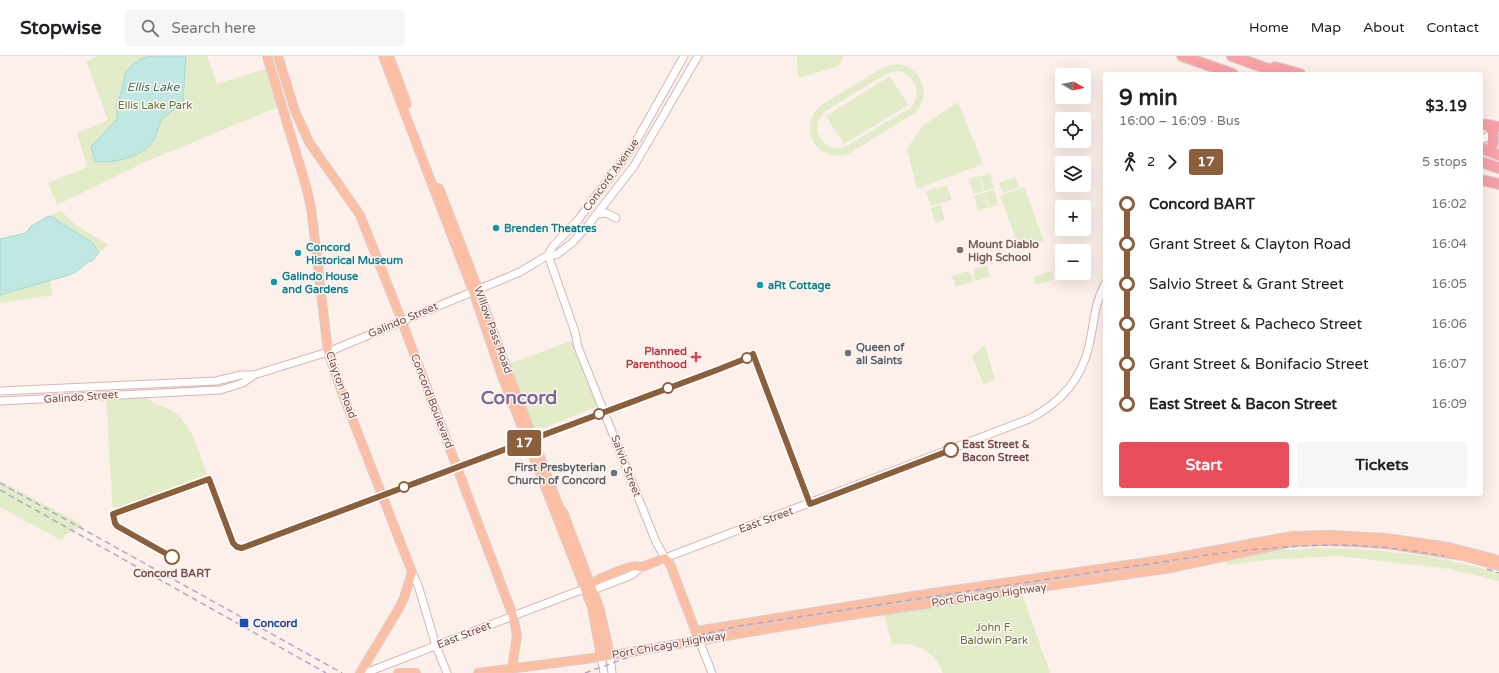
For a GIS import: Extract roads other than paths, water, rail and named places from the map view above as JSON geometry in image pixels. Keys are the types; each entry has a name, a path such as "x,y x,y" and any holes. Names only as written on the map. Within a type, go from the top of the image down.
{"highway":[{"path":"1182,56 1222,72"},
{"path":"1232,56 1276,72"},
{"path":"1268,69 1277,66 1294,72"},
{"path":"1483,149 1499,155"},
{"path":"1483,163 1499,168"},
{"path":"1483,180 1499,184"}],"main road":[{"name":"Clayton Road","path":"267,56 311,207 328,352 343,395 412,572"},
{"name":"Concord Boulevard","path":"278,56 298,118 308,142 360,215 401,321 513,616 517,635 512,672"},
{"name":"Willow Pass Road","path":"383,56 475,290"},
{"name":"Willow Pass Road","path":"389,56 475,290 502,376 589,588 594,615 605,656 612,673"},
{"name":"Concord Avenue","path":"684,56 634,145 578,220 553,246 548,255 556,255 572,243 598,214 634,166 698,56"},
{"path":"673,101 668,101 665,96 675,79 677,69"},
{"path":"1483,139 1493,132"},
{"path":"1483,145 1493,132"},
{"path":"598,214 606,213 616,218"},
{"name":"Galindo Street","path":"3,401 220,390 243,383 254,376 328,352 520,272 548,255"},
{"name":"Salvio Street","path":"548,255 575,332 578,347 591,381 656,542 670,564 712,673"},
{"name":"East Street","path":"365,673 589,588 629,568 641,566 665,558 1015,425 1040,414 1064,395 1080,372 1089,346 1094,312 1103,289"},
{"name":"Galindo Street","path":"0,391 216,381 241,375 254,376"},
{"path":"69,398 72,391 96,387"},
{"path":"3,401 18,396 21,390"},
{"name":"Port Chicago Highway","path":"696,631 769,618 991,584 1168,559 1292,536 1331,535 1386,538 1449,547 1499,560"},
{"name":"Port Chicago Highway","path":"478,673 512,672 699,640 991,594 1171,568 1293,542 1331,541 1386,544 1463,556 1499,566"},
{"path":"412,572 418,585 436,646 447,673"},
{"path":"360,673 398,610 404,598 412,572"},
{"path":"991,584 991,594"},
{"name":"Willow Pass Road","path":"604,673 605,656"},
{"path":"398,673 416,673"}],"water":[{"name":"Ellis Lake","path":"151,56 186,56 183,101 161,120 155,137 148,148 134,155 109,162 95,161 91,147 117,119 117,103 127,70 140,59"},
{"path":"49,216 55,218 93,243 99,253 91,262 89,261 76,272 69,275 0,295 0,239 26,233 31,226"}],"railway":[{"path":"0,483 342,673"},
{"path":"0,490 326,673"},
{"path":"585,673 670,642 739,626 1221,553 1293,546 1337,545 1390,548 1444,556"},
{"path":"1487,569 1499,573"}],"place":[{"name":"Brenden Theatres","path":"496,228"},
{"name":"Mount Diablo High School","path":"960,250"},
{"name":"Concord Historical Museum","path":"298,253"},
{"name":"Galindo House and Gardens","path":"274,282"},
{"name":"aRt Cottage","path":"760,285"},
{"name":"Queen of all Saints","path":"848,353"},
{"name":"Planned Parenthood","path":"696,357"},
{"name":"East Street & Bacon Street","path":"951,450"},
{"name":"First Presbyterian Church of Concord","path":"614,473"},
{"name":"Concord BART","path":"172,557"},
{"name":"Concord","path":"244,623"}],"district":[{"name":"Concord","path":"519,398"}],"park label":[{"name":"Ellis Lake Park","path":"155,105"},
{"name":"John F. Baldwin Park","path":"994,633"}]}
